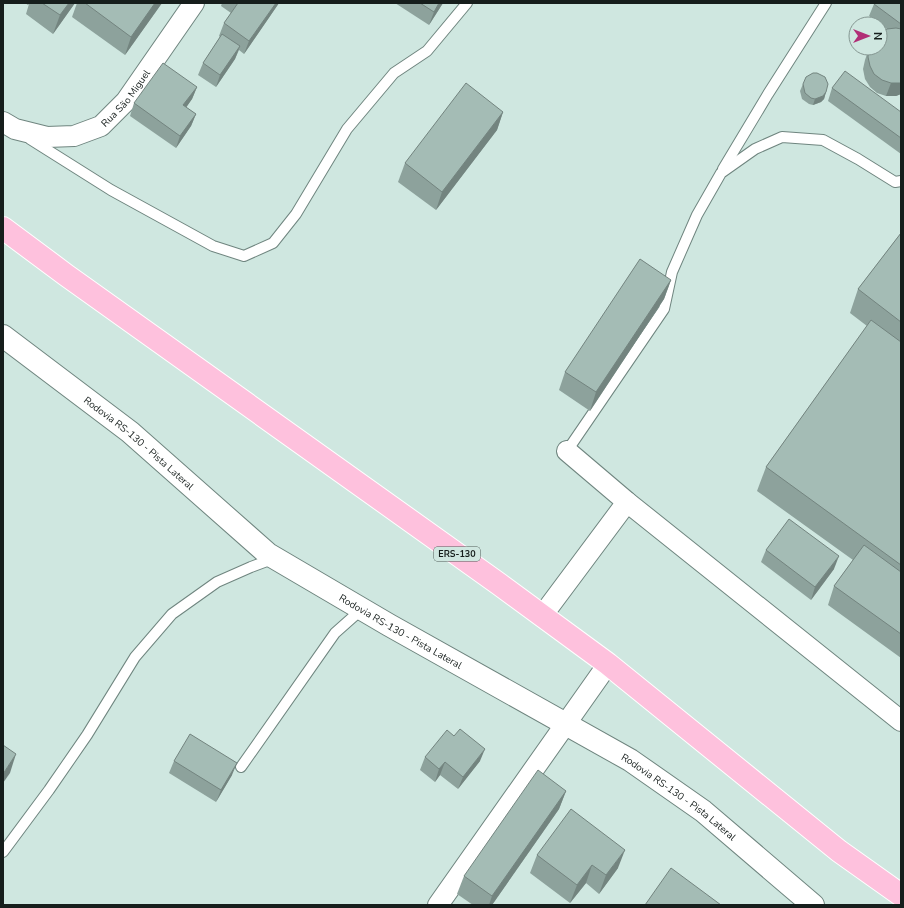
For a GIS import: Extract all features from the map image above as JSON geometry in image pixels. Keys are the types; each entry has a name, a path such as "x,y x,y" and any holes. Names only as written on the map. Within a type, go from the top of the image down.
{"main road":[{"name":"ERS-130","path":"3,228 66,275 608,664 839,851 901,895"}],"street":[{"name":"Rua São Miguel","path":"9,126 47,137 74,136 101,126 126,101 194,3"},
{"name":"Rodovia RS-130 - Pista Lateral","path":"3,336 130,432 268,554 362,609 630,760 703,811 813,905"},
{"path":"567,451 627,502 901,721"},
{"path":"542,616 627,502"},
{"path":"438,905 608,664"}],"lane":[{"path":"9,126 111,190 213,246 244,256 273,243 296,214 347,129 394,73 427,51 467,3"},
{"path":"567,451 664,309 672,272 697,215 768,94 826,3"},
{"path":"721,173 755,149 782,137 823,140 858,159 895,182 901,181"},
{"path":"3,852 49,790 87,735 135,657 172,614 216,582 276,558"},
{"path":"241,767 335,632 362,609"}],"building":[{"path":"42,3 69,3 60,15"},
{"path":"85,3 155,3 131,37"},
{"path":"238,3 276,3 249,41 224,23"},
{"path":"420,3 439,3 434,12"},
{"path":"901,3 901,24 874,4"},
{"path":"888,29 901,29 901,83 891,83 882,80 874,74 870,66 868,56 888,56"},
{"path":"222,34 240,46 220,75 203,63"},
{"path":"163,63 197,87 183,105 196,114 180,136 134,103"},
{"path":"845,71 901,112 901,138 832,88"},
{"path":"813,73 817,73 825,77 828,84 826,92 823,96 815,99 811,98 805,93 803,84 806,77"},
{"path":"466,83 503,112 442,192 405,163"},
{"path":"901,233 901,322 858,289"},
{"path":"640,259 671,280 596,392 565,372"},
{"path":"871,320 901,342 901,565 766,467"},
{"path":"789,519 839,556 815,587 766,550"},
{"path":"864,545 901,572 901,634 834,586"},
{"path":"460,729 485,749 463,777 445,762 439,769 425,757 447,730 454,736"},
{"path":"190,734 237,763 221,790 174,761"},
{"path":"3,745 16,754 3,774"},
{"path":"538,770 566,791 492,896 464,876"},
{"path":"571,809 625,850 606,875 592,865 577,885 537,855"},
{"path":"671,868 721,905 645,905"}]}
